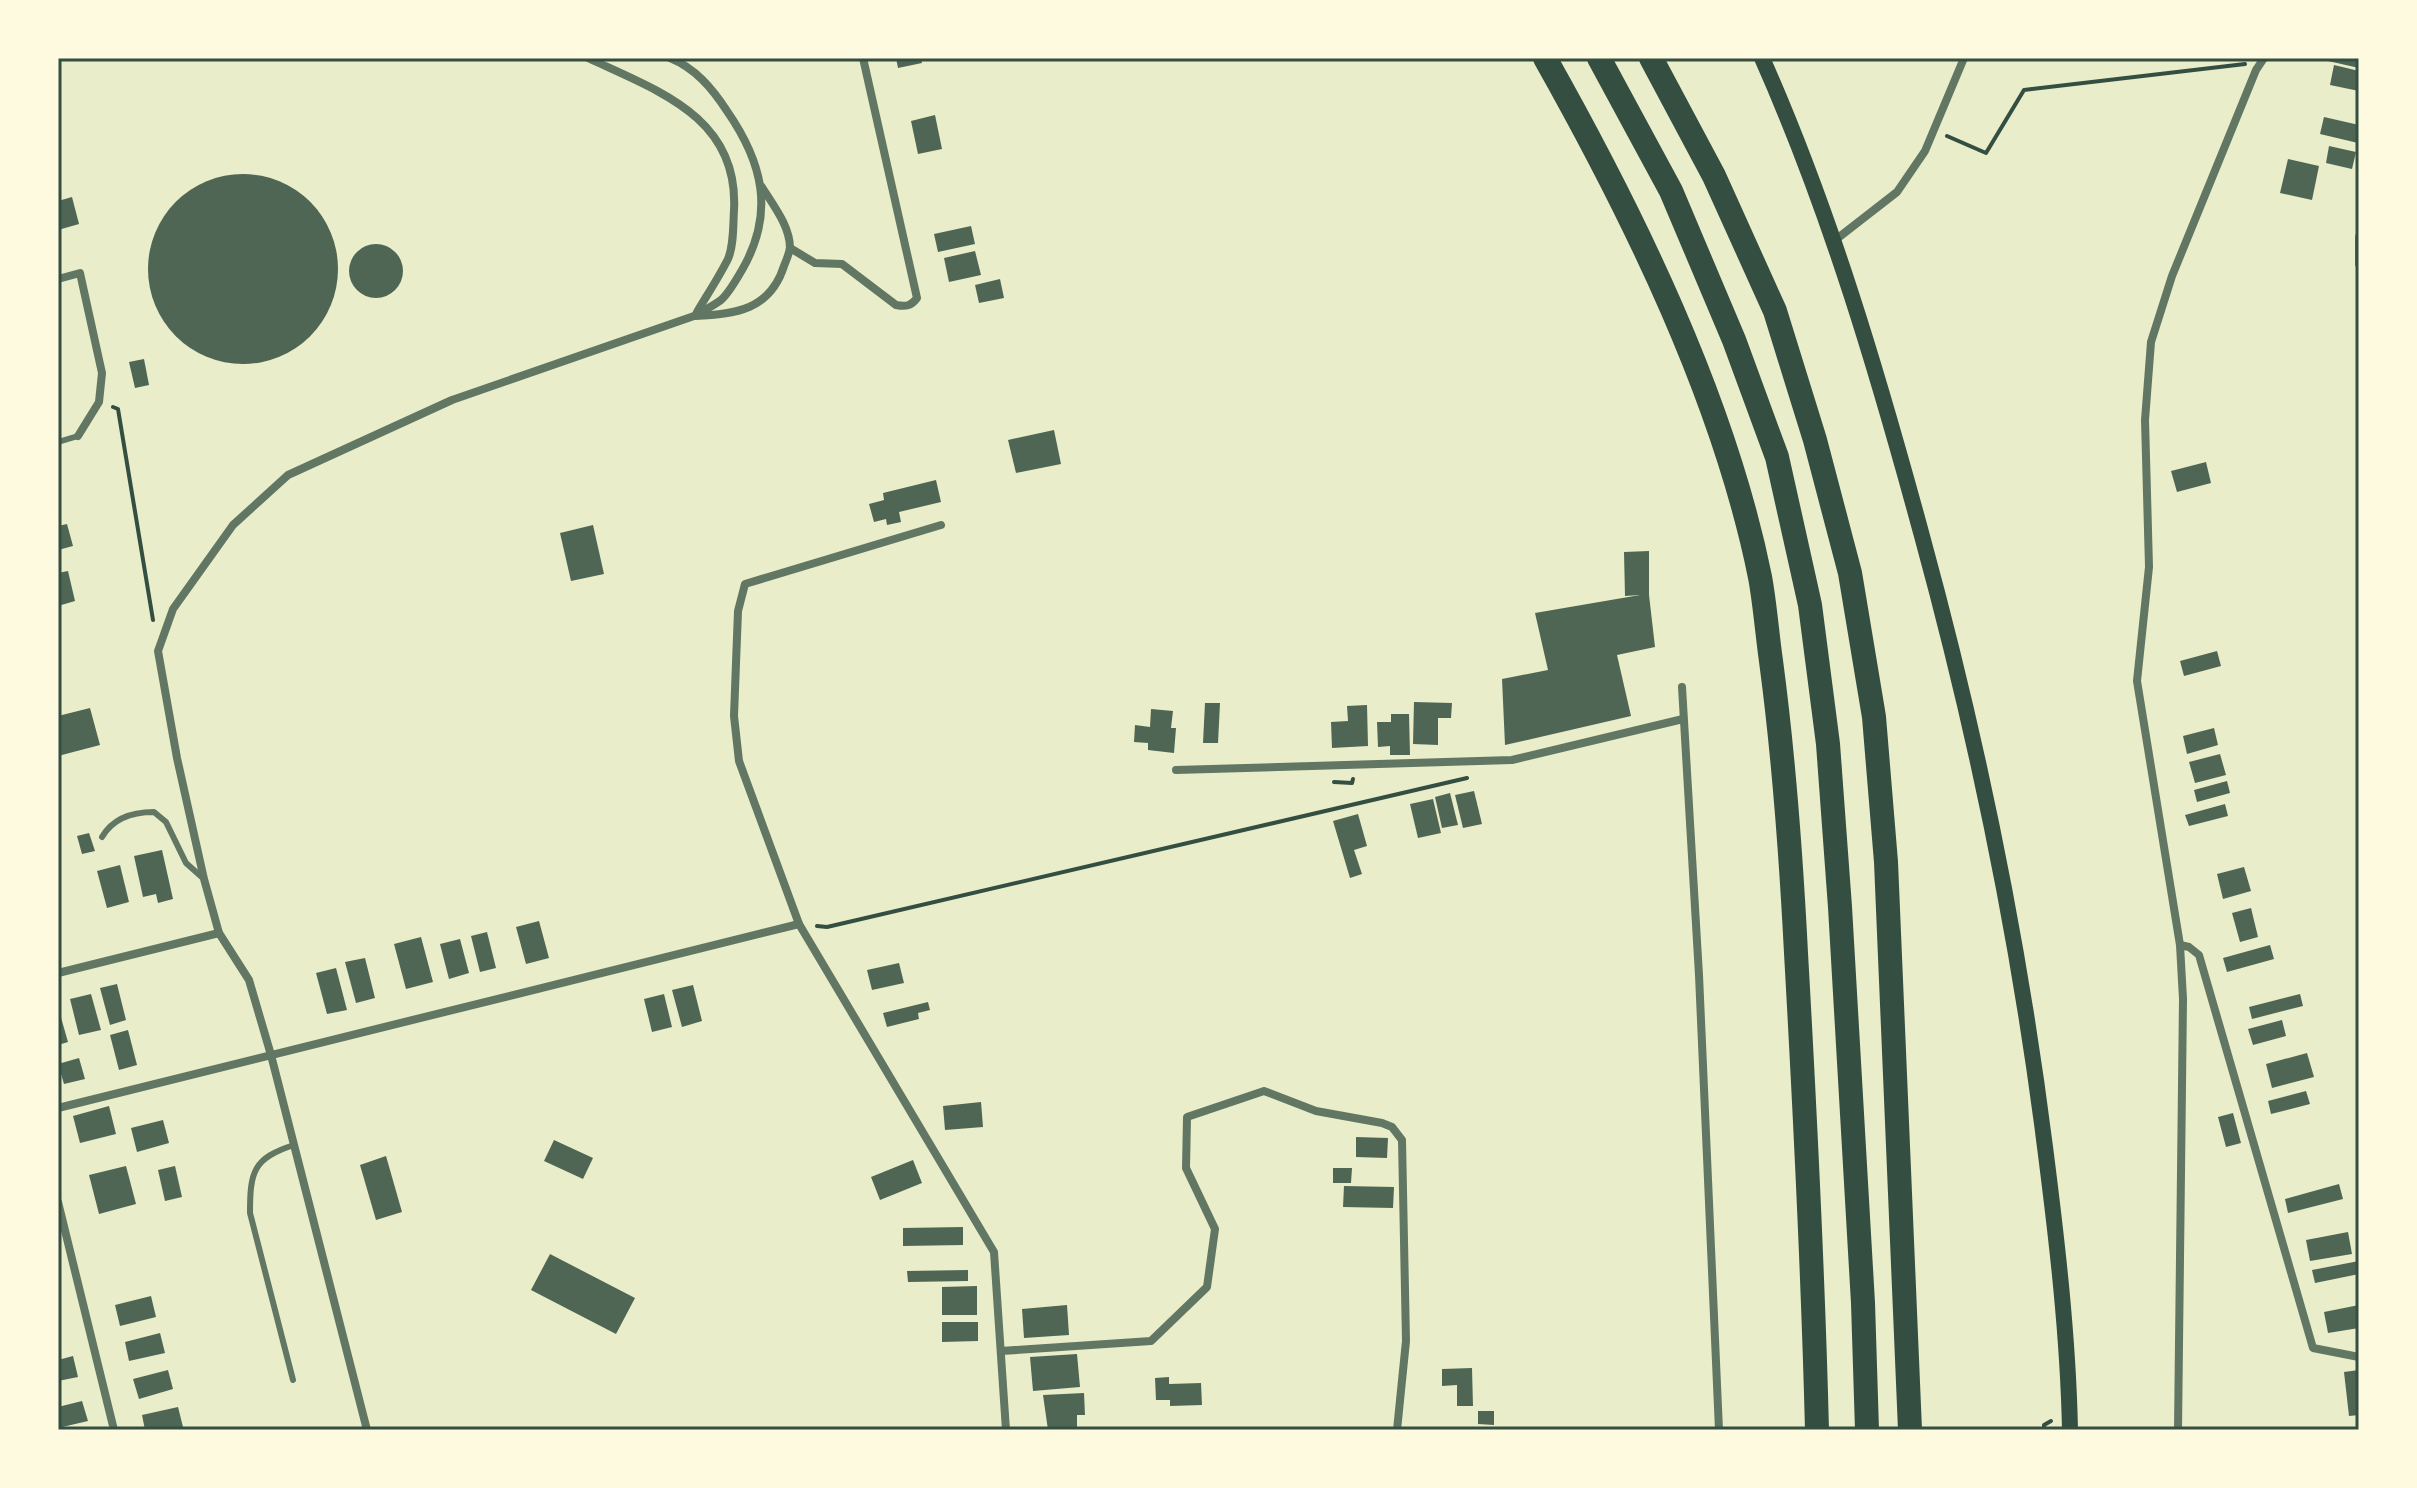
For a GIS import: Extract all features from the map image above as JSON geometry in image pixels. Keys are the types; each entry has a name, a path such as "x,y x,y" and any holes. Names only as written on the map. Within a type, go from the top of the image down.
{"highway":[{"path":"1545,58 1578,117 1654,271 1722,435 1760,577 1778,714 1792,875 1817,1430"},
{"path":"1599,58 1671,191 1734,340 1777,457 1810,605 1828,744 1839,892 1862,1287 1867,1430"},
{"path":"1651,58 1714,176 1775,311 1815,440 1850,573 1874,717 1886,862 1910,1430"}],"main road":[{"path":"1762,58 1785,109 1833,241 1897,444 1948,631 1998,850 2033,1053 2052,1200 2064,1322 2070,1430"}],"street":[{"path":"588,58 668,96 693,114 717,138 735,188 729,256 694,316"},
{"path":"367,1430 249,980 219,933 204,879 177,758 158,651 173,609 233,525 288,475 452,400 694,316 723,298 752,253 761,221 762,187 754,157 739,127 688,65 670,58"},
{"path":"790,248 815,263 842,264 896,305 904,307 913,304 917,298 863,58"},
{"path":"1833,241 1897,192 1925,151 1964,58"},
{"path":"2178,1430 2183,999 2180,945 2137,681 2149,567 2145,420 2151,342 2172,276 2256,70 2264,58"},
{"path":"694,316 730,313 758,304 778,283 790,248 783,220 762,187"},
{"path":"2359,237 2359,264"},
{"path":"58,279 80,273 102,373 99,402 78,436"},
{"path":"941,525 745,584 738,611 734,716 739,761 799,924 994,1252 1006,1430"},
{"path":"1682,687 1699,975 1719,1430"},
{"path":"1176,770 1512,760 1683,719"},
{"path":"58,1108 799,924"},
{"path":"58,973 219,933"},
{"path":"2180,945 2189,947 2199,955 2313,1348 2359,1357"},
{"path":"1001,1351 1151,1341 1185,1309 1207,1287 1215,1229 1186,1168 1187,1117 1264,1091 1316,1111 1382,1123 1392,1127 1402,1140 1406,1341 1397,1430"},
{"path":"58,1202 114,1430"}],"lane":[{"path":"58,442 78,436"},
{"path":"102,837 110,824 140,812 154,812 166,822 186,863 204,879"},
{"path":"293,1380 250,1213 250,1187 258,1164 269,1154 294,1145"}],"path":[{"path":"1934,130 1986,153 2024,90 2244,63 2256,70"},
{"path":"118,409 151,610"},
{"path":"827,927 1478,775"}],"building":[{"path":"896,58 921,58 922,63 898,68"},
{"path":"2328,58 2359,58 2359,68 2328,61"},
{"path":"2334,65 2359,71 2359,91 2330,85"},
{"path":"935,115 942,149 918,154 911,121"},
{"path":"2324,117 2359,125 2358,143 2320,134"},
{"path":"2329,146 2356,152 2352,169 2326,163"},
{"path":"2288,159 2319,166 2312,200 2280,193"},
{"path":"243,174 279,181 310,202 331,233 338,269 331,305 310,336 279,357 243,364 207,357 176,336 155,305 148,269 155,233 176,202 207,181"},
{"path":"72,197 79,224 58,230 58,201"},
{"path":"971,226 975,244 938,252 934,234"},
{"path":"376,244 395,252 403,271 395,290 376,298 357,290 349,271 357,252"},
{"path":"975,251 981,275 949,282 944,258"},
{"path":"1000,279 1004,298 979,303 975,285"},
{"path":"144,359 149,385 135,388 129,362"},
{"path":"1054,430 1061,464 1016,473 1008,440"},
{"path":"2206,462 2211,483 2177,492 2171,471"},
{"path":"936,480 941,502 899,512 901,522 887,525 886,519 874,522 869,504 884,500 883,493"},
{"path":"67,524 73,546 58,550 58,526"},
{"path":"593,525 604,574 571,581 560,533"},
{"path":"1649,551 1649,595 1655,647 1617,655 1631,716 1505,745 1502,679 1548,670 1535,613 1640,595 1625,596 1624,552"},
{"path":"68,571 75,601 58,606 58,573"},
{"path":"2217,651 2221,666 2184,676 2180,661"},
{"path":"1414,702 1452,703 1451,718 1438,718 1438,745 1413,744"},
{"path":"1205,703 1220,703 1218,743 1203,743"},
{"path":"1367,705 1368,746 1332,748 1331,722 1348,721 1347,706"},
{"path":"90,708 100,745 58,756 58,716"},
{"path":"1151,709 1173,711 1171,728 1176,728 1174,753 1148,750 1148,743 1134,742 1135,725 1150,727"},
{"path":"1391,714 1409,714 1410,755 1390,755 1390,746 1378,747 1377,722 1391,722"},
{"path":"2214,728 2218,745 2187,754 2183,736"},
{"path":"2220,754 2226,775 2195,783 2189,762"},
{"path":"2227,781 2230,793 2197,802 2194,790"},
{"path":"1474,791 1482,824 1463,828 1455,795"},
{"path":"1450,793 1458,825 1442,828 1435,797"},
{"path":"1433,799 1441,833 1418,838 1410,804"},
{"path":"2225,804 2228,816 2189,826 2185,815"},
{"path":"1358,814 1367,846 1354,850 1362,874 1350,878 1333,821"},
{"path":"89,833 95,851 82,854 77,836"},
{"path":"162,850 173,899 158,903 156,894 143,897 134,856"},
{"path":"120,865 129,902 107,908 97,871"},
{"path":"2244,867 2251,891 2223,899 2217,874"},
{"path":"2251,908 2258,937 2240,942 2232,913"},
{"path":"539,921 549,958 526,964 516,927"},
{"path":"487,932 496,968 480,972 471,936"},
{"path":"421,937 433,982 406,989 394,944"},
{"path":"460,939 469,973 449,979 440,944"},
{"path":"2270,945 2274,959 2227,972 2223,958"},
{"path":"365,958 375,998 356,1003 345,962"},
{"path":"899,963 904,983 872,990 867,970"},
{"path":"336,968 347,1010 327,1014 316,973"},
{"path":"117,984 126,1020 110,1025 100,988"},
{"path":"693,985 702,1021 682,1027 672,990"},
{"path":"91,994 101,1030 79,1035 70,999"},
{"path":"664,994 672,1027 652,1032 644,999"},
{"path":"2300,994 2303,1006 2252,1019 2249,1007"},
{"path":"928,1002 930,1010 918,1013 919,1019 887,1027 883,1013"},
{"path":"58,1007 68,1042 58,1045"},
{"path":"2282,1020 2286,1036 2253,1045 2248,1029"},
{"path":"128,1030 137,1065 119,1070 110,1035"},
{"path":"2307,1053 2314,1077 2272,1088 2266,1064"},
{"path":"79,1058 85,1079 64,1084 58,1064"},
{"path":"2306,1091 2310,1104 2271,1114 2268,1101"},
{"path":"981,1102 983,1127 945,1130 943,1106"},
{"path":"109,1106 116,1134 80,1143 73,1116"},
{"path":"2233,1113 2241,1143 2226,1147 2218,1117"},
{"path":"163,1120 169,1143 137,1152 131,1128"},
{"path":"1356,1137 1388,1138 1387,1158 1356,1157"},
{"path":"554,1140 593,1158 583,1179 544,1161"},
{"path":"386,1156 402,1212 376,1220 360,1165"},
{"path":"913,1160 922,1183 880,1200 871,1177"},
{"path":"126,1166 136,1204 99,1214 89,1175"},
{"path":"175,1166 182,1197 165,1201 158,1170"},
{"path":"1333,1168 1352,1168 1351,1183 1333,1183"},
{"path":"2339,1184 2343,1199 2288,1213 2285,1199"},
{"path":"1344,1186 1394,1187 1393,1208 1343,1207"},
{"path":"963,1227 963,1245 903,1246 903,1228"},
{"path":"2348,1232 2352,1254 2310,1261 2306,1240"},
{"path":"550,1254 635,1298 616,1334 531,1290"},
{"path":"2359,1261 2359,1274 2315,1283 2312,1270"},
{"path":"968,1270 968,1281 908,1282 907,1271"},
{"path":"977,1286 977,1315 942,1315 942,1287"},
{"path":"151,1296 156,1317 120,1326 115,1305"},
{"path":"1067,1305 1069,1335 1024,1338 1022,1309"},
{"path":"2359,1305 2359,1328 2328,1333 2324,1312"},
{"path":"942,1322 978,1322 978,1341 942,1342"},
{"path":"160,1333 165,1353 129,1361 125,1342"},
{"path":"1077,1354 1080,1387 1033,1391 1030,1357"},
{"path":"73,1356 78,1377 58,1381 58,1360"},
{"path":"1472,1368 1473,1406 1457,1406 1457,1385 1442,1386 1442,1369"},
{"path":"168,1370 173,1389 139,1399 133,1379"},
{"path":"2359,1370 2359,1415 2349,1416 2344,1372"},
{"path":"1169,1377 1169,1384 1201,1383 1202,1405 1170,1406 1170,1400 1156,1400 1155,1378"},
{"path":"1084,1393 1085,1415 1077,1415 1077,1429 1048,1430 1043,1395"},
{"path":"82,1401 88,1421 58,1428 58,1407"},
{"path":"178,1407 183,1427 145,1430 142,1415"},
{"path":"1478,1411 1494,1411 1494,1425 1478,1424"}]}
